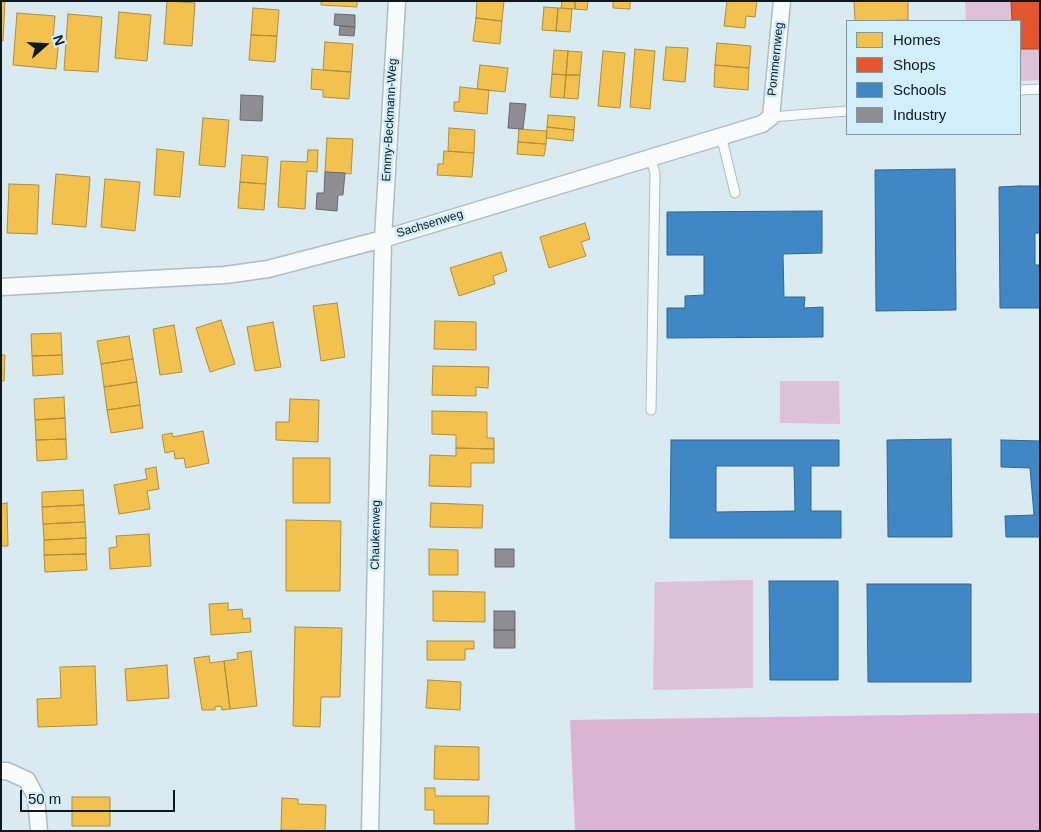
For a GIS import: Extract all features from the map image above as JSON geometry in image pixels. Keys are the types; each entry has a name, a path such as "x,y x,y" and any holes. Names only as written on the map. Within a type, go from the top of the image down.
{"street":[{"name":"Emmy-Beckmann-Weg","path":"384,239 397,1"},
{"name":"Pommernweg","path":"771,117 782,1"},
{"name":"Sachsenweg","path":"1,287 225,275 268,269 384,239 650,156 762,124 771,117"},
{"name":"Chaukenweg","path":"370,831 384,239"},
{"path":"1,771 7,771 27,780 36,796 39,831"}],"lane":[{"path":"1021,90 1040,89"},
{"name":"Sachsenweg","path":"771,117 846,111"},
{"path":"721,135 735,193"},
{"path":"650,156 655,173 651,410"}],"shaded area":[{"path":"965,1 1040,1 1040,80 1021,81 1021,20 966,20"},
{"path":"780,381 839,381 840,424 780,423"},
{"path":"753,580 753,688 653,690 655,582"},
{"path":"1040,713 1040,831 575,831 570,720"}],"building: Homes":[{"path":"1,1 5,1 3,41 1,41"},
{"path":"167,1 195,3 192,46 164,44"},
{"path":"321,1 357,1 357,7 321,5"},
{"path":"477,1 504,1 502,21 476,18"},
{"path":"562,1 575,1 575,9 561,8"},
{"path":"575,1 588,1 587,10 575,9"},
{"path":"613,1 630,1 630,9 613,8"},
{"path":"727,1 757,1 755,17 746,16 745,28 724,26"},
{"path":"854,1 908,1 908,20 855,20"},
{"path":"544,7 558,8 556,31 542,30"},
{"path":"253,8 279,10 277,36 251,35"},
{"path":"558,8 572,9 570,32 556,31"},
{"path":"119,12 151,15 147,61 115,58"},
{"path":"17,13 55,16 53,38 59,39 56,69 13,65"},
{"path":"68,14 102,17 98,72 64,70"},
{"path":"476,18 502,21 500,44 473,41"},
{"path":"251,35 277,36 275,62 249,60"},
{"path":"325,42 353,44 351,72 323,70"},
{"path":"717,43 751,46 749,68 715,65"},
{"path":"666,47 688,48 685,82 663,80"},
{"path":"635,49 655,51 650,109 630,107"},
{"path":"554,50 568,51 566,75 552,74"},
{"path":"568,51 582,52 580,75 566,75"},
{"path":"603,51 625,53 620,108 598,106"},
{"path":"480,65 508,68 505,92 477,89"},
{"path":"715,65 749,68 748,90 714,87"},
{"path":"312,69 351,72 349,99 323,97 323,90 311,89"},
{"path":"552,74 566,75 564,98 550,97"},
{"path":"566,75 580,75 578,99 564,98"},
{"path":"460,87 489,90 487,114 454,111 454,102 459,102"},
{"path":"548,115 575,117 574,130 547,127"},
{"path":"203,118 229,120 225,167 199,165"},
{"path":"547,127 574,130 573,141 546,138"},
{"path":"449,128 475,130 474,153 448,151"},
{"path":"519,129 547,131 546,144 518,142"},
{"path":"327,138 353,139 351,174 325,172"},
{"path":"518,142 546,144 544,156 517,154"},
{"path":"157,149 184,152 180,197 154,195"},
{"path":"308,150 318,150 317,172 307,171 305,209 278,207 281,161 307,162"},
{"path":"444,151 474,153 472,177 437,175 438,164 443,164"},
{"path":"242,155 268,157 266,184 240,182"},
{"path":"56,174 90,177 86,227 52,224"},
{"path":"105,179 140,182 135,231 101,227"},
{"path":"240,182 266,184 264,210 238,208"},
{"path":"9,184 39,185 37,234 7,233"},
{"path":"585,223 590,239 581,242 586,256 549,268 540,237"},
{"path":"501,252 507,271 493,276 495,284 459,296 450,268"},
{"path":"337,303 345,357 321,361 313,306"},
{"path":"221,320 235,364 210,372 196,328"},
{"path":"435,321 476,322 476,350 434,349"},
{"path":"273,322 281,367 255,371 247,327"},
{"path":"174,325 182,372 160,375 153,329"},
{"path":"61,333 62,355 32,356 31,334"},
{"path":"129,336 133,359 101,364 97,341"},
{"path":"1,355 5,355 4,381 1,381"},
{"path":"62,355 63,374 33,376 32,356"},
{"path":"133,359 137,382 104,387 101,364"},
{"path":"433,366 489,367 488,388 476,387 476,396 432,395"},
{"path":"137,382 140,405 107,410 104,387"},
{"path":"64,397 65,418 35,420 34,399"},
{"path":"290,399 319,400 318,442 276,440 276,422 289,422"},
{"path":"140,405 143,428 111,433 107,410"},
{"path":"432,411 487,412 487,438 494,438 494,449 456,448 456,435 432,434"},
{"path":"65,418 66,439 36,440 35,420"},
{"path":"203,431 209,463 186,468 184,458 175,459 174,451 165,453 162,435 172,433 173,437"},
{"path":"66,439 67,459 37,461 36,440"},
{"path":"456,448 494,449 494,463 471,463 471,487 429,486 430,455 456,456"},
{"path":"293,458 330,458 330,503 293,503"},
{"path":"156,467 159,489 147,491 150,509 119,514 114,485 147,479 145,469"},
{"path":"83,490 84,505 42,507 42,492"},
{"path":"7,503 8,546 1,546 1,504"},
{"path":"431,503 483,505 482,528 430,527"},
{"path":"84,505 85,522 43,524 42,507"},
{"path":"286,520 341,521 340,591 286,591"},
{"path":"85,522 86,538 44,540 43,524"},
{"path":"149,534 151,566 110,569 109,548 117,547 116,536"},
{"path":"86,538 86,554 44,555 44,540"},
{"path":"429,549 458,550 458,575 429,575"},
{"path":"86,554 87,570 45,572 44,555"},
{"path":"433,591 485,592 485,622 433,621"},
{"path":"228,603 228,610 242,609 243,619 250,618 251,632 211,635 209,604"},
{"path":"295,627 342,628 340,697 321,697 320,727 293,726"},
{"path":"427,641 474,641 474,649 465,649 465,660 427,660"},
{"path":"251,651 257,706 230,709 224,661 238,659 237,653"},
{"path":"209,656 210,663 224,661 230,709 222,710 221,706 215,707 215,710 202,710 194,658"},
{"path":"167,665 169,698 127,701 125,669"},
{"path":"95,666 97,725 38,727 37,699 61,698 60,667"},
{"path":"428,680 461,682 460,710 426,708"},
{"path":"435,746 479,747 479,780 434,779"},
{"path":"425,788 435,788 435,796 489,796 488,824 434,824 434,810 425,810"},
{"path":"72,797 110,797 110,826 72,826"},
{"path":"282,798 298,799 298,804 326,805 325,831 281,830"}],"building: Shops":[{"path":"1011,1 1040,1 1040,49 1021,49 1021,20 1012,20"}],"building: Schools":[{"path":"955,169 956,310 876,311 875,170"},
{"path":"1040,186 1040,233 1035,233 1035,265 1040,265 1040,308 1000,308 999,187"},
{"path":"822,211 822,253 783,254 784,297 805,297 804,308 823,307 823,337 667,338 667,308 685,308 685,296 704,295 704,255 667,255 667,212"},
{"path":"951,439 952,537 888,537 887,440"},
{"path":"671,440 839,440 839,466 811,466 811,511 841,511 841,538 670,538","holes":["716,466 794,466 795,511 716,512"]},
{"path":"1001,440 1040,441 1040,537 1006,537 1005,516 1034,515 1030,468 1001,467"},
{"path":"769,581 838,581 838,680 770,680"},
{"path":"867,584 971,584 971,682 868,682"}],"building: Industry":[{"path":"335,14 355,15 355,27 334,25"},
{"path":"340,26 355,27 354,36 339,35"},
{"path":"241,95 263,96 262,121 240,120"},
{"path":"510,103 526,104 523,129 508,128"},
{"path":"325,172 345,173 343,195 338,195 337,211 316,209 317,193 324,193"},
{"path":"495,549 514,549 514,567 495,567"},
{"path":"494,611 515,611 515,630 494,630"},
{"path":"494,630 515,630 515,648 494,648"}]}
